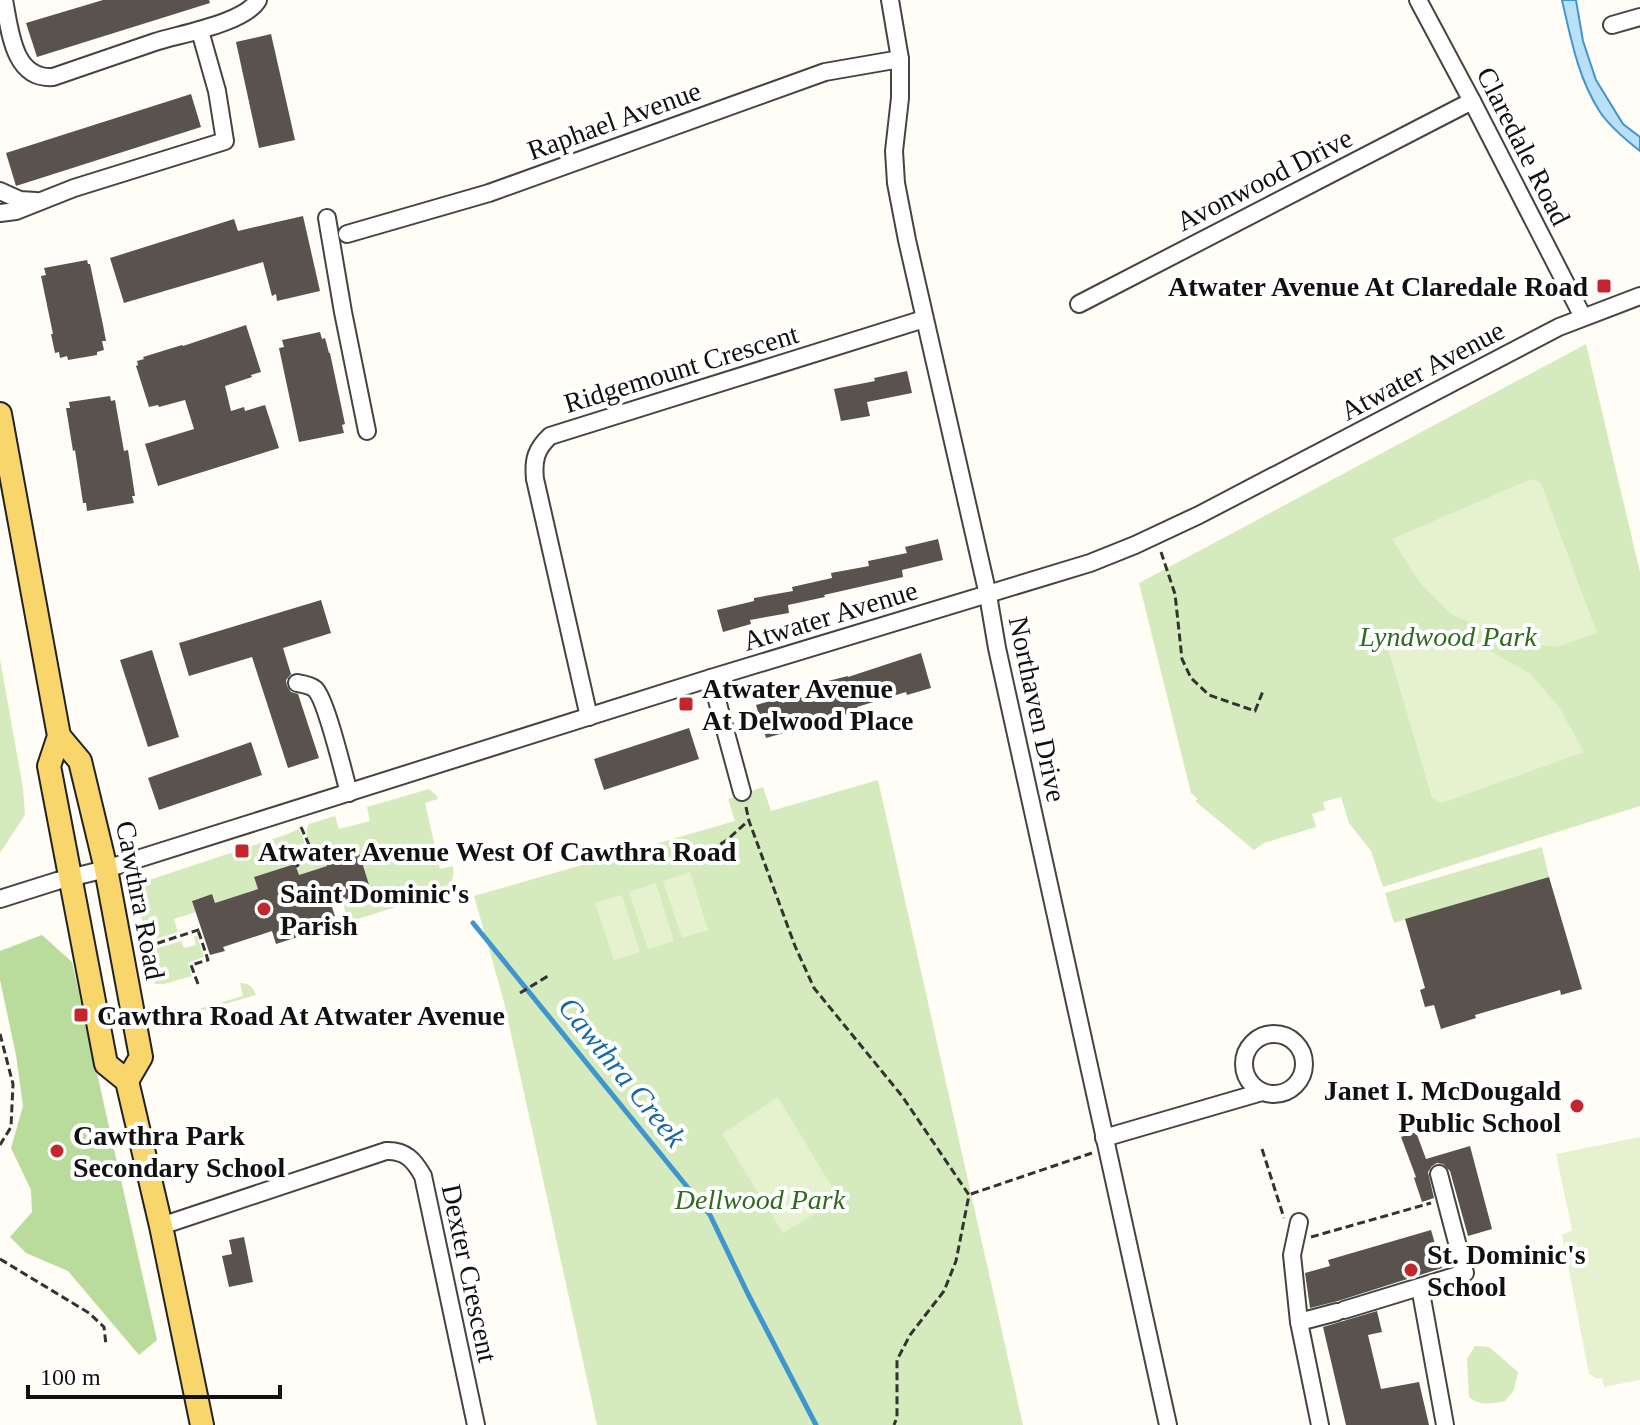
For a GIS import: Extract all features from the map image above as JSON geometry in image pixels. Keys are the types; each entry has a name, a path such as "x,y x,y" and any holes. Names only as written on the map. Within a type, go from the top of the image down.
{"main road":[{"name":"Cawthra Road","path":"0,414 59,736 49,766 106,1064 127,1081 202,1425"},
{"name":"Cawthra Road","path":"59,736 80,761 106,869 141,1057 127,1081"}],"street":[{"path":"4,0 21,61 35,76 44,78 161,40 200,31 250,10 258,0"},
{"name":"Northaven Drive","path":"890,0 900,59 900,98 894,151 896,183 1168,1425"},
{"name":"Claredale Road","path":"1418,0 1583,317"},
{"path":"1612,25 1640,17"},
{"path":"0,213 16,211 74,188 225,141 217,91 200,31"},
{"name":"Raphael Avenue","path":"347,234 489,193 814,75 900,59"},
{"name":"Avonwood Drive","path":"1079,304 1472,101"},
{"path":"0,191 20,200 42,201"},
{"path":"327,218 367,431"},
{"name":"Atwater Avenue","path":"0,899 106,869 711,678 1090,563 1199,515 1545,335 1640,296"},
{"name":"Ridgemount Crescent","path":"589,717 535,479 533,465 541,444 550,436 924,319"},
{"path":"711,678 742,792"},
{"path":"297,683 312,686 318,692 349,793"},
{"path":"1106,1143 1233,1100 1262,1092 1278,1094 1288,1091 1303,1076 1305,1065 1299,1045 1290,1037 1280,1034 1259,1037 1248,1047 1233,1100"},
{"path":"1244,1057 1247,1078 1262,1092"},
{"name":"Dexter Crescent","path":"161,1226 386,1151 404,1153 413,1159 423,1176 476,1425"},
{"path":"1299,1322 1465,1273 1439,1174"},
{"path":"1298,1227 1292,1255 1299,1322 1320,1425"},
{"path":"1420,1287 1445,1425"}],"path":[{"path":"1155,536 1175,594 1182,659 1191,678 1209,695 1255,711 1263,691"},
{"path":"1215,704 1218,698"},
{"path":"742,792 749,821 795,946 814,988 902,1096 969,1195 956,1261 944,1291 910,1335 897,1360 897,1417 894,1425"},
{"path":"700,857 749,821"},
{"path":"301,827 310,847"},
{"path":"310,847 327,852"},
{"path":"296,867 310,847"},
{"path":"146,947 200,930 208,960 191,965 198,984"},
{"path":"520,993 548,976"},
{"path":"0,1034 13,1084 11,1127 0,1145"},
{"path":"969,1195 1106,1143"},
{"path":"1262,1149 1286,1225 1298,1227 1309,1237 1446,1199"},
{"path":"0,1259 89,1313 104,1327 106,1345"}],"green space":[{"name":"Lyndwood Park","path":"1586,344 1640,572 1640,806 1383,887 1371,851 1349,823 1341,797 1323,802 1325,810 1312,814 1316,827 1264,843 1254,850 1195,801 1198,799 1191,793 1139,583"},
{"path":"1531,479 1541,483 1597,633 1557,647 1508,641 1451,614 1420,583 1392,539"},
{"path":"1427,633 1476,643 1531,674 1559,707 1584,752 1442,803 1432,798 1387,645"},
{"path":"0,659 25,815 0,853"},
{"name":"Dellwood Park","path":"878,780 1023,1425 597,1425 504,1002 474,896 735,821 728,799 763,787 771,811"},
{"path":"429,789 438,799 425,803 440,869 453,866 450,883 444,892 348,922 343,904 358,850 336,857 334,850 312,845 307,835 309,824 335,816 339,829 370,821 367,807"},
{"path":"299,829 304,851 294,864 254,877 258,889 215,903 212,894 193,900 196,912 174,919 178,932 146,942 138,888 149,880"},
{"path":"1542,847 1549,877 1394,923 1385,893"},
{"path":"314,850 322,853 327,866 299,875 297,870"},
{"path":"690,872 708,930 682,938 663,881"},
{"path":"656,883 674,941 648,949 629,892"},
{"path":"622,895 640,952 614,960 595,903"},
{"path":"42,935 72,962 157,1340 139,1355 68,1271 26,1253 10,1237 32,1212 31,1190 11,1148 23,1106 0,980 0,951"},
{"path":"194,936 197,936 204,957 188,963 192,976 155,984 148,951 181,941 184,948 196,945"},
{"path":"240,983 250,986 256,995 163,1022 160,1006 168,1004 171,1017 243,996"},
{"path":"778,1097 839,1199 783,1233 722,1134"},
{"path":"1640,1137 1640,1380 1604,1387 1602,1378 1589,1374 1562,1235 1572,1230 1556,1154"},
{"path":"1475,1346 1489,1347 1518,1372 1514,1390 1505,1401 1482,1403 1469,1397 1467,1359"}],"water":[{"path":"1562,0 1576,0 1583,41 1596,80 1623,124 1640,137 1640,151 1608,123 1592,99 1576,58"}],"building":[{"path":"103,0 209,0 210,3 37,57 26,23"},
{"path":"271,34 295,140 259,148 236,42"},
{"path":"191,94 201,127 16,186 6,153"},
{"path":"303,216 320,291 277,301 276,294 272,296 263,262 124,303 110,258 234,219 238,231"},
{"path":"87,260 106,341 102,341 104,350 97,352 97,355 68,360 67,356 60,358 59,352 55,353 41,276 46,275 44,268"},
{"path":"246,325 261,372 225,386 231,411 244,407 245,411 265,405 279,448 158,486 145,444 194,429 185,400 149,407 137,361"},
{"path":"320,332 330,353 345,424 342,425 344,433 299,442 279,348 284,347 282,340"},
{"path":"907,371 912,393 867,402 870,416 841,421 834,389"},
{"path":"110,396 111,401 115,400 124,451 128,450 134,503 87,511 66,408 70,408 69,402"},
{"path":"938,539 943,560 902,570 903,577 788,605 789,613 750,620 751,624 723,632 717,610 754,601 754,598 793,591 792,587 832,578 831,573 869,566 868,561 907,553 905,547"},
{"path":"321,600 331,633 283,648 291,674 286,680 287,686 291,692 298,694 319,758 288,768 252,657 189,676 179,643"},
{"path":"152,650 179,737 148,747 120,660"},
{"path":"921,653 931,688 907,695 906,692 857,707 858,711 817,720 766,738 756,705 781,698 782,703 826,690 824,682"},
{"path":"689,728 699,759 604,790 594,759"},
{"path":"251,742 262,775 159,810 148,778"},
{"name":"Saint Dominic's Parish","path":"358,850 372,894 332,907 335,916 314,922 316,931 276,944 272,931 223,947 225,951 210,955 192,901 212,894 215,903 258,889 254,877 295,864 299,875 327,866 325,860"},
{"path":"1549,877 1582,989 1561,995 1560,990 1475,1015 1476,1018 1441,1029 1434,1005 1425,1007 1420,990 1425,988 1405,919"},
{"path":"1416,1132 1426,1159 1470,1146 1492,1229 1468,1236 1450,1171 1443,1164 1437,1163 1428,1172 1434,1198 1422,1202 1401,1137"},
{"path":"1431,1230 1442,1268 1310,1308 1305,1273 1330,1266 1328,1260"},
{"path":"244,1237 253,1282 229,1287 222,1256 232,1254 229,1240"},
{"path":"1377,1311 1382,1332 1368,1335 1381,1389 1419,1382 1429,1425 1346,1425 1323,1327"}],"waterway":[{"name":"Cawthra Creek","path":"473,923 710,1215 816,1425"}],"place":[{"name":"Atwater Avenue At Claredale Road","path":"1604,286"},
{"name":"Atwater Avenue At Delwood Place","path":"686,704"},
{"name":"Atwater Avenue West Of Cawthra Road","path":"242,851"},
{"name":"Saint Dominic's Parish","path":"264,909"},
{"name":"Cawthra Road At Atwater Avenue","path":"81,1015"},
{"name":"Janet I. McDougald Public School","path":"1577,1106"},
{"name":"Cawthra Park Secondary School","path":"57,1151"},
{"name":"St. Dominic's School","path":"1411,1270"}]}
